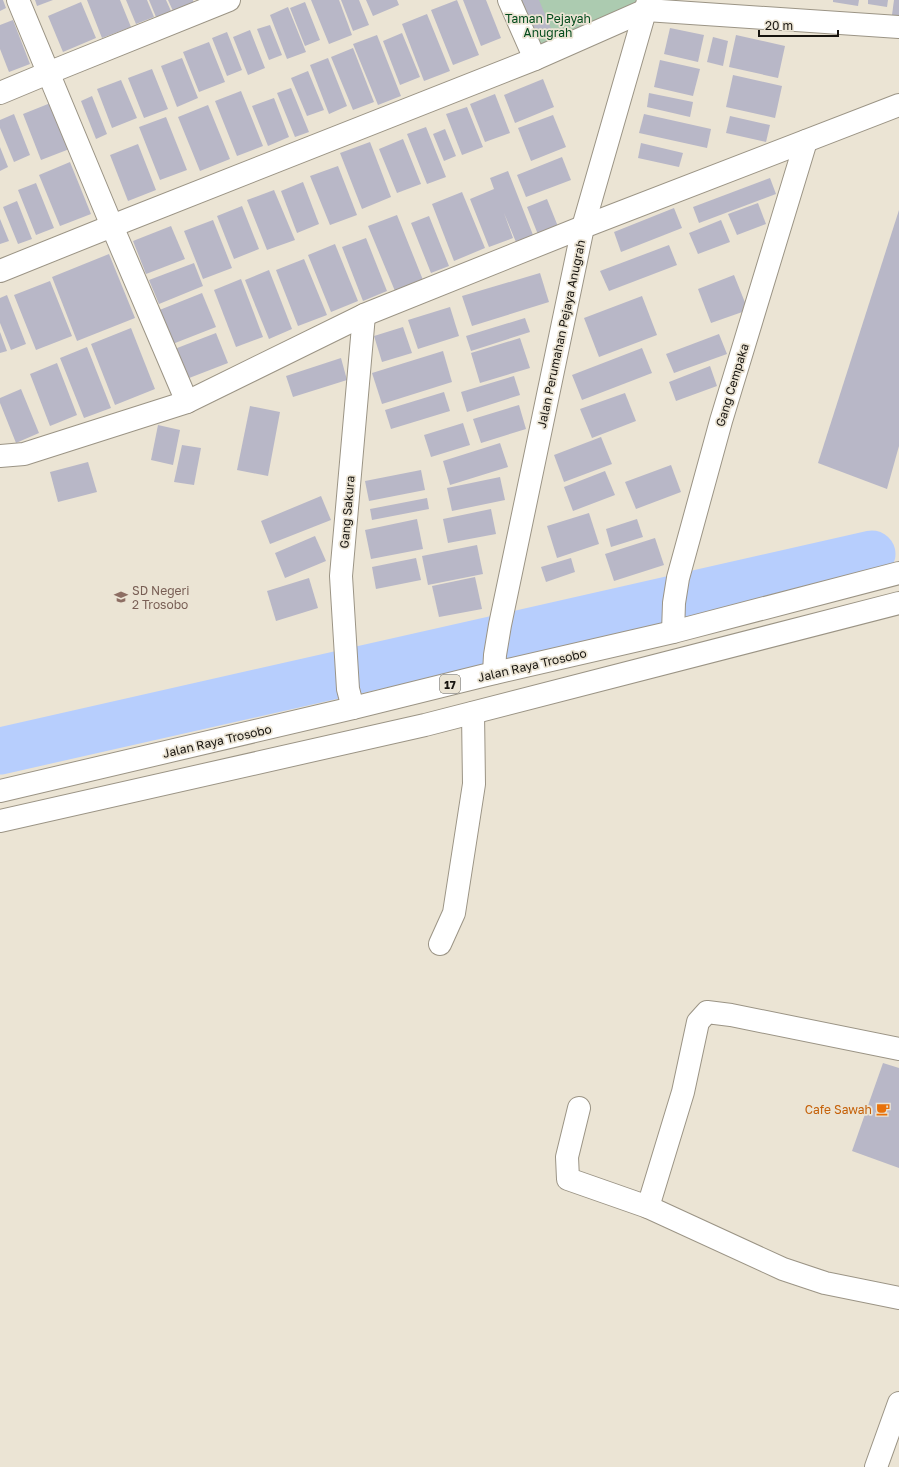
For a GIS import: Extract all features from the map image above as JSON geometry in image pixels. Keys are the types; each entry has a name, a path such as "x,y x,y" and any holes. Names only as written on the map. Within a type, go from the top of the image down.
{"main road":[{"path":"18,0 187,402"},
{"path":"0,94 229,0"},
{"path":"509,0 535,59"},
{"path":"0,271 535,59 647,5 899,27"},
{"name":"Jalan Perumahan Pejaya Anugrah","path":"495,664 500,625 583,227 647,5"},
{"path":"0,456 24,454 187,402 364,315 583,227 899,106"},
{"name":"Gang Cempaka","path":"673,626 678,582 721,421 806,141"},
{"name":"Gang Sakura","path":"351,698 346,658 342,576 364,315"},
{"name":"Jalan Raya Trosobo","path":"0,792 351,698 495,664 673,626 899,573"},
{"path":"0,821 473,713 899,603"},
{"path":"440,944 454,913 474,784 473,713"},
{"path":"648,1207 683,1092 698,1022 707,1012 899,1049"},
{"path":"579,1108 567,1157 568,1179 648,1207 783,1269 825,1283 899,1298"},
{"path":"876,1467 899,1403"}],"green space":[{"name":"Taman Pejayah Anugrah","path":"509,0 648,0 535,59"}],"building":[{"path":"0,0 3,0 6,8 0,11"},
{"path":"35,0 53,0 37,6"},
{"path":"87,0 120,0 131,27 102,38"},
{"path":"126,0 147,0 154,17 136,24"},
{"path":"149,0 166,0 171,11 156,17"},
{"path":"168,0 193,0 194,3 173,11"},
{"path":"311,0 339,0 352,35 329,44"},
{"path":"341,0 359,0 369,25 353,31"},
{"path":"366,0 397,0 399,5 373,16"},
{"path":"457,0 479,55 453,65 431,10"},
{"path":"463,0 486,0 501,38 481,46"},
{"path":"523,0 539,0 552,31 533,38 518,2"},
{"path":"833,0 859,0 858,6 833,2"},
{"path":"868,0 888,0 887,7 868,4"},
{"path":"894,0 899,0 899,16 892,15"},
{"path":"81,2 96,38 63,52 48,16"},
{"path":"305,2 320,40 305,46 290,8"},
{"path":"288,7 306,52 287,59 270,15"},
{"path":"427,14 450,71 424,81 402,24"},
{"path":"13,20 30,64 9,72 0,49 0,25"},
{"path":"270,25 282,55 269,60 257,29"},
{"path":"670,28 704,35 698,62 664,54"},
{"path":"250,30 265,68 248,75 233,37"},
{"path":"227,32 242,70 227,76 212,38"},
{"path":"402,33 420,77 400,85 383,41"},
{"path":"377,35 401,96 378,105 353,44"},
{"path":"736,35 785,46 778,78 729,67"},
{"path":"713,37 728,41 723,66 707,62"},
{"path":"209,42 225,82 199,92 183,52"},
{"path":"353,48 374,102 353,110 331,57"},
{"path":"182,58 198,98 177,107 161,66"},
{"path":"328,58 347,106 329,114 310,65"},
{"path":"660,60 700,69 693,96 654,87"},
{"path":"152,69 168,109 144,118 128,78"},
{"path":"308,71 324,110 307,116 291,78"},
{"path":"733,75 782,86 775,118 726,107"},
{"path":"543,79 554,107 515,123 504,95"},
{"path":"121,80 137,118 112,128 97,89"},
{"path":"291,88 309,132 295,137 277,93"},
{"path":"241,91 263,146 237,156 215,101"},
{"path":"649,93 693,102 690,117 647,107"},
{"path":"495,94 510,133 485,142 470,104"},
{"path":"92,96 107,134 96,139 81,101"},
{"path":"274,98 289,137 268,146 252,106"},
{"path":"53,102 72,148 41,160 23,114"},
{"path":"208,105 230,159 200,171 178,117"},
{"path":"467,107 483,147 462,155 446,114"},
{"path":"14,114 30,155 14,162 0,128 0,120"},
{"path":"644,114 711,129 707,148 639,133"},
{"path":"553,115 566,147 531,161 518,128"},
{"path":"730,116 770,125 766,142 726,133"},
{"path":"166,117 187,170 160,180 139,127"},
{"path":"426,127 446,177 427,184 407,134"},
{"path":"445,129 456,156 444,161 433,134"},
{"path":"403,139 421,184 397,193 379,149"},
{"path":"370,142 391,197 362,209 340,153"},
{"path":"641,143 683,153 679,167 638,158"},
{"path":"138,144 156,190 128,201 110,155"},
{"path":"0,147 8,167 0,171"},
{"path":"562,157 571,180 526,197 517,175"},
{"path":"70,162 91,214 60,226 39,175"},
{"path":"338,166 357,215 330,225 310,176"},
{"path":"508,171 533,235 516,242 504,213 513,238 489,247 470,199 494,189 490,178"},
{"path":"770,178 776,194 699,223 693,207"},
{"path":"303,182 319,224 297,233 281,191"},
{"path":"36,183 54,228 36,235 18,190"},
{"path":"274,190 295,240 267,250 247,200"},
{"path":"462,192 485,248 454,261 432,204"},
{"path":"547,199 559,229 539,237 527,207"},
{"path":"17,201 32,239 18,244 3,207"},
{"path":"758,203 766,224 737,235 728,214"},
{"path":"242,206 259,249 234,259 217,216"},
{"path":"674,208 682,228 621,252 614,232"},
{"path":"899,210 899,446 887,489 818,463"},
{"path":"397,215 423,280 395,291 368,226"},
{"path":"429,216 449,266 431,273 411,223"},
{"path":"0,219 9,241 0,244"},
{"path":"213,220 232,268 203,279 184,231"},
{"path":"721,220 730,242 698,254 689,233"},
{"path":"171,226 185,259 146,274 133,241"},
{"path":"366,238 387,291 363,301 342,247"},
{"path":"335,244 358,301 331,312 308,255"},
{"path":"669,245 677,265 609,291 600,271"},
{"path":"109,254 135,318 77,341 52,277"},
{"path":"304,259 327,315 298,326 276,270"},
{"path":"194,263 203,286 159,304 149,280"},
{"path":"269,270 292,329 269,339 245,280"},
{"path":"540,273 549,302 472,326 462,296"},
{"path":"734,275 748,310 711,323 698,289"},
{"path":"241,279 263,337 236,347 214,290"},
{"path":"50,281 72,336 36,350 14,295"},
{"path":"202,293 216,327 170,345 157,311"},
{"path":"7,295 26,344 11,350 0,323 0,298"},
{"path":"642,296 657,335 599,357 584,318"},
{"path":"450,307 459,336 418,349 408,320"},
{"path":"525,318 530,332 471,351 466,336"},
{"path":"403,327 412,353 382,362 374,336"},
{"path":"131,328 155,389 115,405 91,344"},
{"path":"0,332 7,351 0,353"},
{"path":"216,333 228,363 184,380 172,350"},
{"path":"719,334 727,354 674,373 666,354"},
{"path":"520,338 530,368 480,383 471,353"},
{"path":"87,347 111,408 84,418 60,358"},
{"path":"642,348 652,373 582,400 572,375"},
{"path":"443,351 452,382 382,404 372,373"},
{"path":"341,358 347,380 293,397 286,376"},
{"path":"57,363 77,415 50,426 30,374"},
{"path":"710,366 717,386 676,401 669,382"},
{"path":"514,376 520,395 467,412 461,392"},
{"path":"21,389 39,433 16,443 0,403 0,398"},
{"path":"444,392 450,411 391,429 385,410"},
{"path":"625,393 636,421 592,438 580,409"},
{"path":"519,405 526,429 481,443 473,419"},
{"path":"250,406 280,412 268,476 237,470"},
{"path":"463,423 470,445 431,457 424,435"},
{"path":"158,425 180,430 173,465 151,460"},
{"path":"601,437 612,464 564,482 554,455"},
{"path":"500,443 508,467 450,485 443,461"},
{"path":"182,445 201,448 194,485 174,482"},
{"path":"88,462 97,492 58,502 50,472"},
{"path":"671,465 681,492 636,509 625,482"},
{"path":"421,470 425,490 369,501 365,481"},
{"path":"605,471 615,495 573,511 564,487"},
{"path":"500,477 505,500 452,511 447,488"},
{"path":"321,496 331,520 270,544 261,521"},
{"path":"427,498 429,509 372,520 370,509"},
{"path":"491,509 496,534 448,543 443,519"},
{"path":"589,513 599,544 557,558 547,526"},
{"path":"417,519 423,549 371,559 365,530"},
{"path":"637,519 643,537 611,547 606,529"},
{"path":"315,536 326,561 285,578 275,553"},
{"path":"655,538 664,565 614,581 605,554"},
{"path":"477,545 483,574 428,585 422,556"},
{"path":"416,558 421,580 376,589 372,567"},
{"path":"571,558 575,572 546,582 541,567"},
{"path":"475,577 482,609 439,617 432,586"},
{"path":"309,578 318,608 276,621 267,591"},
{"name":"Cafe Sawah","path":"883,1063 899,1068 899,1168 852,1151"}],"waterway":[{"path":"0,751 872,554"}],"place":[{"name":"SD Negeri 2 Trosobo","path":"121,597"},
{"name":"Cafe Sawah","path":"883,1109"}]}
